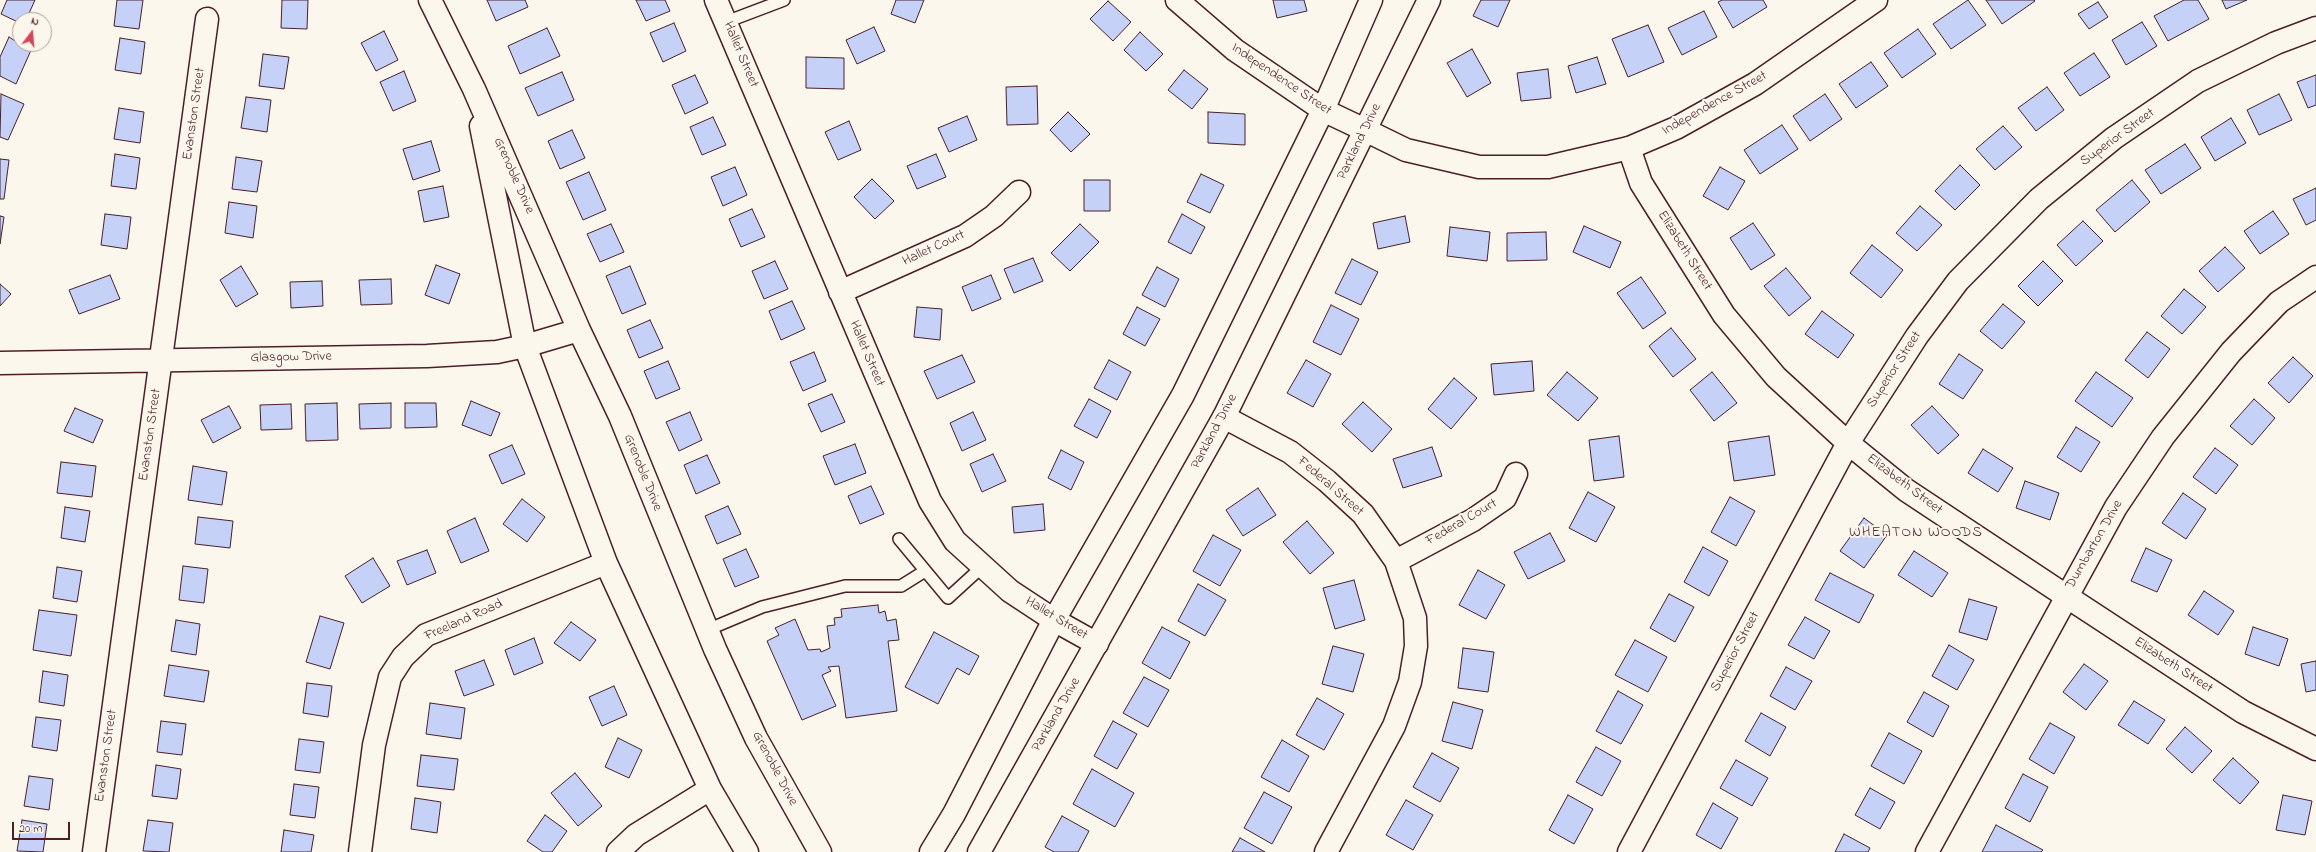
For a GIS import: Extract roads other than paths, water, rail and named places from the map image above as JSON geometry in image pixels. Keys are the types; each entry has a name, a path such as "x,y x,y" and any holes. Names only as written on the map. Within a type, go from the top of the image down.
{"street":[{"name":"Grenoble Drive","path":"430,0 474,89 518,185 579,330 620,416 707,630 756,738 820,852"},
{"name":"Hallet Street","path":"716,0 930,501 955,541 1010,591 1054,620 1097,644"},
{"name":"Independence Street","path":"1177,0 1235,50 1323,110 1406,150 1479,167 1548,167 1629,148 1676,128 1755,84 1876,0"},
{"path":"931,852 954,814 1054,620 1183,395 1323,110 1371,0"},
{"name":"Parkland Drive","path":"978,852 1224,417 1429,0"},
{"name":"Evanston Street","path":"94,852 207,19"},
{"name":"Superior Street","path":"1629,852 1848,443 1917,336 1958,281 2039,199 2114,138 2198,81 2276,43 2316,28"},
{"name":"Grenoble Drive","path":"474,89 525,346 606,563 710,788 747,852"},
{"name":"Elizabeth Street","path":"1629,148 1641,183 1724,315 1776,377 1848,443 1906,490 2243,712 2316,749"},
{"name":"Hallet Court","path":"840,292 965,236 994,216 1019,192"},
{"name":"Dumbarton Drive","path":"1927,852 2116,507 2163,437 2242,341 2280,302 2316,277"},
{"name":"Glasgow Drive","path":"0,363 428,356 497,352 525,346 579,330"},
{"name":"Federal Street","path":"1224,417 1290,452 1327,481 1363,514 1396,560 1415,618 1416,646 1410,682 1394,726 1326,852"},
{"name":"Federal Court","path":"1396,560 1473,520 1505,498 1516,474"},
{"name":"Freeland Road","path":"360,852 374,745 390,677 403,657 426,635 606,563"},
{"path":"618,852 636,835 710,788"}],"lane":[{"path":"726,22 784,0"},
{"path":"899,539 948,598 983,566"},
{"path":"707,630 762,606 845,586 900,586 925,571"}],"district":[{"name":"WHEATON WOODS","path":"1916,534"}]}
